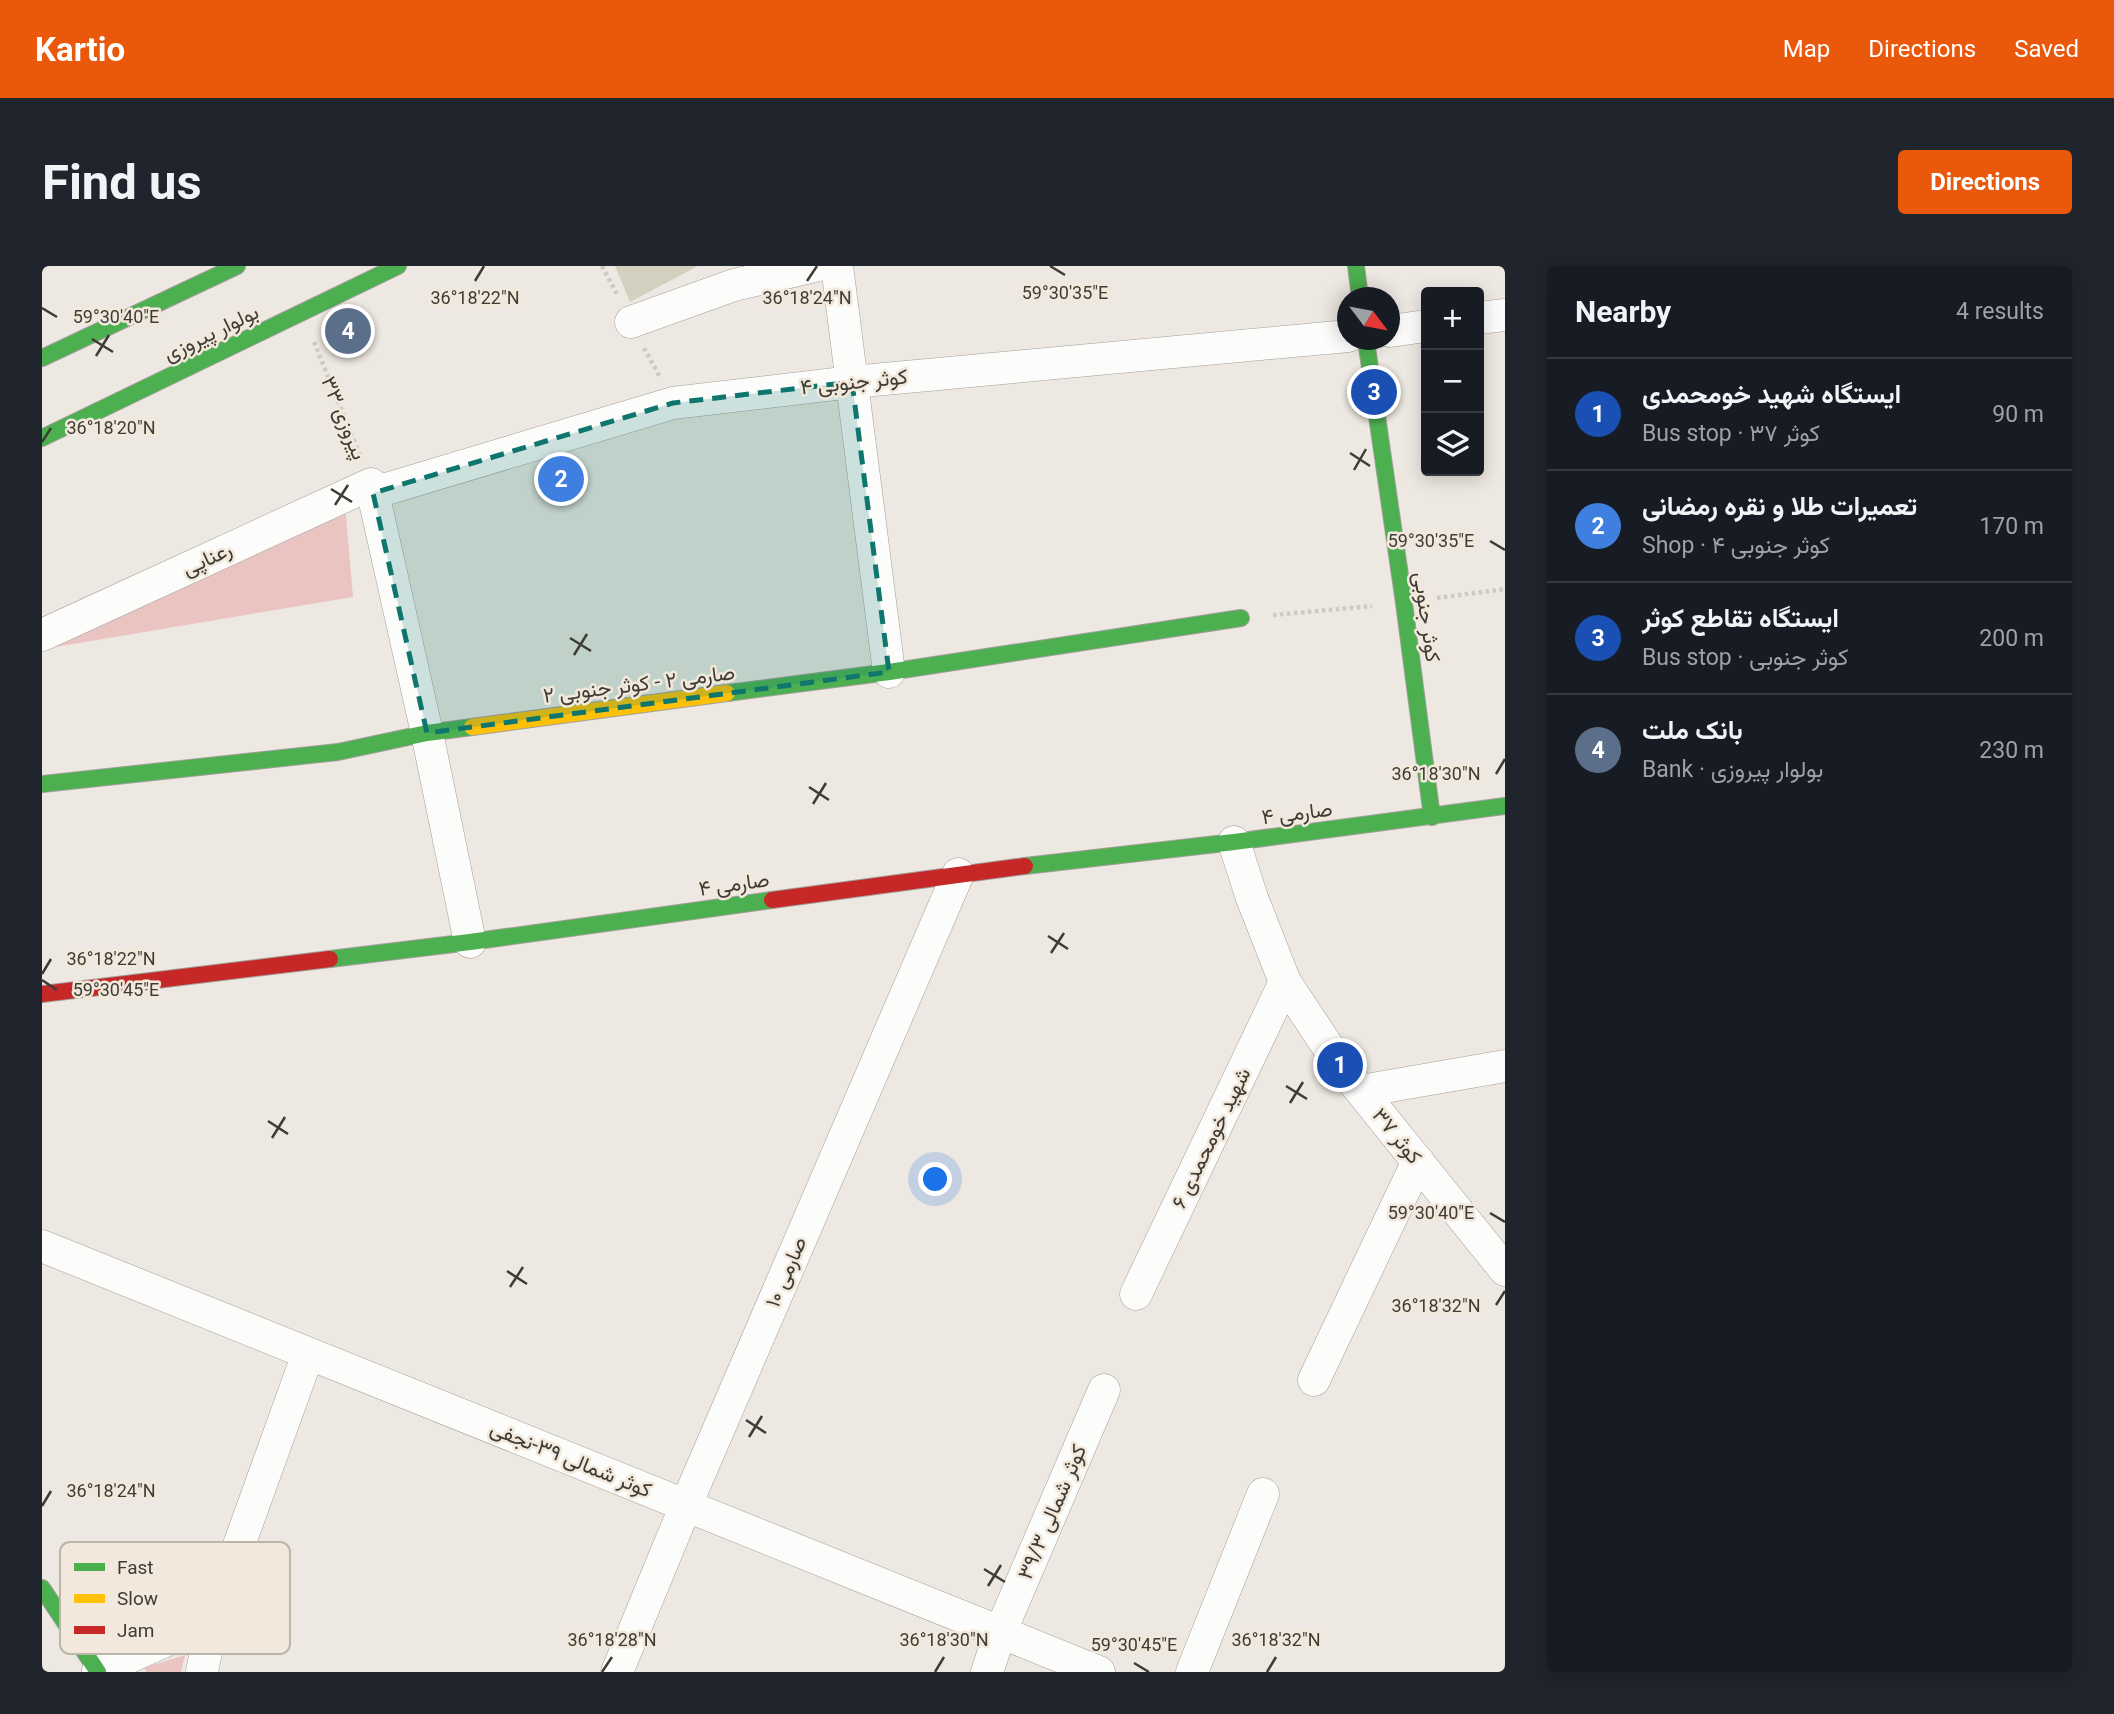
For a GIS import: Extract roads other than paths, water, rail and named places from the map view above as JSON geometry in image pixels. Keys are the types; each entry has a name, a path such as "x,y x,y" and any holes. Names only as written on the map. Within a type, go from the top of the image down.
{"street":[{"path":"42,358 237,266"},
{"name":"بولوار پیروزی","path":"42,438 398,266"},
{"path":"631,322 734,285 815,266"},
{"path":"837,266 889,673"},
{"path":"1356,266 1359,287"},
{"path":"1484,317 1505,314"},
{"path":"1400,330 1421,327"},
{"name":"کوثر جنوبی ۴","path":"372,488 673,402 852,382 1337,338"},
{"name":"کوثر جنوبی","path":"1367,350 1405,603 1432,817"},
{"path":"372,488 470,942"},
{"name":"رعناپی","path":"42,635 372,488"},
{"name":"صارمی ۲ - کوثر جنوبی ۲","path":"42,784 338,752 427,733 889,673 1241,618"},
{"name":"صارمی ۴","path":"42,994 470,942 958,874 1234,842 1505,806"},
{"name":"کوثر ۳۷","path":"1234,842 1252,898 1285,982 1340,1065 1505,1270"},
{"name":"صارمی ۱۰","path":"617,1672 686,1505 958,874"},
{"name":"شهید خومحمدی ۶","path":"1136,1294 1285,982"},
{"path":"1361,1091 1505,1066"},
{"path":"1314,1380 1418,1161"},
{"name":"کوثر شمالی ۳۹-نجفی","path":"42,1245 1100,1672"},
{"path":"240,1542 308,1354"},
{"name":"کوثر شمالی ۳۹/۳","path":"987,1672 1000,1633 1104,1390"},
{"path":"1192,1672 1263,1494"},
{"path":"42,1588 60,1615"},
{"path":"86,1654 98,1672 137,1654"},
{"path":"202,1672 205,1654"}],"place":[{"name":"بانک ملت","path":"348,331"},
{"name":"ایستگاه تقاطع کوثر","path":"1374,392"},
{"name":"تعمیرات طلا و نقره رمضانی","path":"561,479"},
{"name":"ایستگاه شهید خومحمدی","path":"1340,1065"}]}
